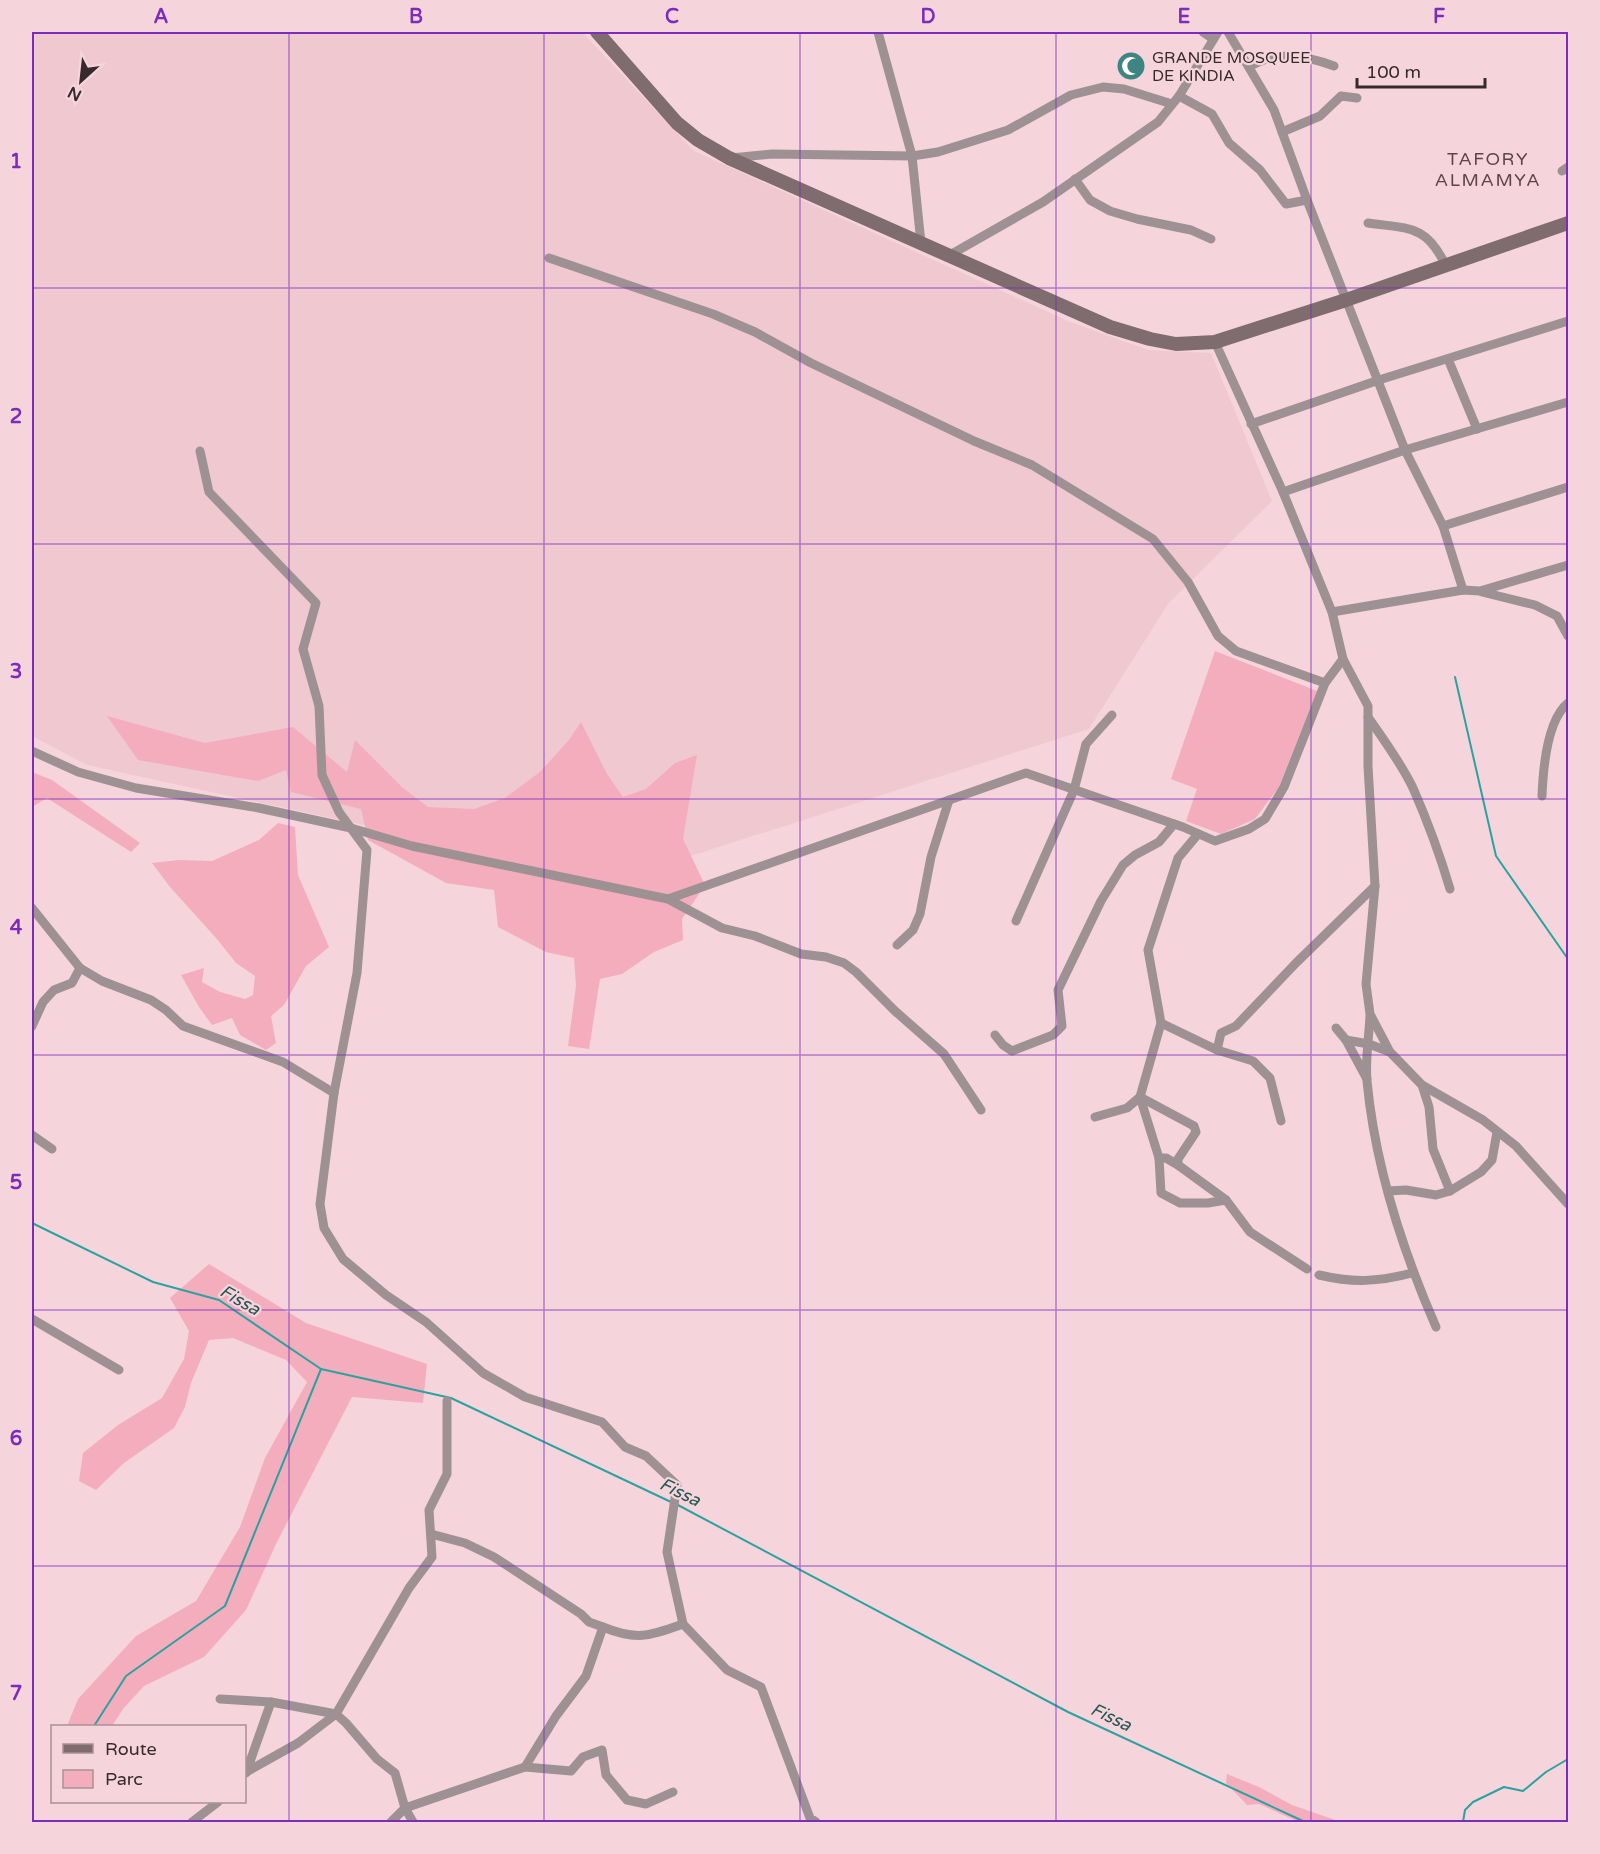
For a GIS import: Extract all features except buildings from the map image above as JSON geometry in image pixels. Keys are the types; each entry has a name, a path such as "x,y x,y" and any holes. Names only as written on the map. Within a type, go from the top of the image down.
{"main road":[{"path":"597,32 677,123 698,140 729,158 1110,327 1150,339 1176,344 1215,342 1346,300 1569,223"}],"street":[{"path":"878,32 912,156 921,243"},
{"path":"950,255 1043,202 1158,122 1179,96 1216,35 1203,32"},
{"path":"1227,32 1274,110 1405,450 1443,526 1463,590"},
{"path":"1249,67 1270,57 1309,57 1334,66"},
{"path":"729,158 772,154 912,156 938,152 1008,130 1071,95 1103,87 1124,88 1172,104"},
{"path":"1179,96 1212,114 1229,143 1260,170 1286,204 1307,200"},
{"path":"1282,132 1320,116 1341,96 1357,98"},
{"path":"1075,179 1090,200 1110,211 1191,230 1211,239"},
{"path":"1368,223 1415,230 1437,248 1446,266"},
{"path":"549,258 713,314 755,332 811,363 974,441 1032,465 1153,538 1188,582 1218,636 1236,651 1325,683"},
{"path":"1251,424 1379,380 1569,321"},
{"path":"1215,342 1283,492 1332,612 1343,659 1368,706 1368,766 1375,886 1366,984 1370,1014 1367,1079 1382,1174 1413,1273 1436,1327"},
{"path":"1448,359 1477,429"},
{"path":"1283,492 1405,450 1569,402"},
{"path":"200,451 209,492 316,603 303,649 319,706 322,775 339,812 367,850 357,973 334,1093 320,1204 324,1228 343,1259 386,1295 426,1322 483,1373 525,1398 602,1422 626,1447 646,1456 677,1485 667,1551 683,1624 727,1670 761,1687 810,1818 816,1822"},
{"path":"1443,526 1569,487"},
{"path":"1480,591 1569,565"},
{"path":"1332,612 1463,590 1480,591 1535,605 1557,616 1569,636"},
{"path":"668,899 1026,773 1174,824 1215,841 1249,830 1265,819 1284,787 1325,683 1343,659"},
{"path":"1542,796 1543,769 1548,740 1563,707 1569,703"},
{"path":"1016,921 1074,790 1086,744 1112,715"},
{"path":"1368,717 1393,753 1412,788 1450,889"},
{"path":"32,751 78,772 136,788 259,808 351,828 412,846 668,899 722,928 755,936 801,954 826,957 844,963 944,1054 981,1110"},
{"path":"897,945 913,930 920,914 931,857 949,800"},
{"path":"995,1035 1012,1051 1053,1035 1062,1026 1059,990 1101,901 1123,865 1135,855 1159,842 1174,824"},
{"path":"1198,834 1178,858 1148,950 1161,1023 1140,1097 1159,1158 1161,1193 1180,1203 1208,1203 1226,1200"},
{"path":"1217,1050 1221,1033 1236,1026 1296,963 1375,886"},
{"path":"32,908 80,968 102,981 151,1000 183,1026 283,1062 334,1093"},
{"path":"32,1026 44,1002 54,990 72,983 80,968"},
{"path":"1370,1014 1390,1052 1422,1085 1483,1120 1516,1146 1569,1203"},
{"path":"1161,1023 1217,1050 1253,1061 1270,1078 1281,1121"},
{"path":"1336,1028 1346,1040 1367,1079"},
{"path":"1346,1040 1369,1044 1390,1052"},
{"path":"1422,1085 1430,1107 1433,1149 1450,1191"},
{"path":"1095,1117 1127,1108 1140,1097"},
{"path":"1140,1097 1194,1126 1196,1132 1178,1159 1178,1165"},
{"path":"1388,1191 1406,1190 1436,1195 1450,1191 1481,1172 1492,1160 1497,1131"},
{"path":"32,1135 52,1149"},
{"path":"1159,1158 1166,1158 1178,1165 1226,1200 1250,1232 1307,1269"},
{"path":"1319,1275 1359,1282 1395,1278 1413,1273"},
{"path":"32,1319 119,1370"},
{"path":"246,1772 298,1743 336,1714 409,1588 432,1557 429,1510 447,1474 447,1401"},
{"path":"431,1534 465,1543 494,1557 581,1614 589,1622 621,1634 650,1636 683,1624"},
{"path":"525,1767 556,1716 586,1677 603,1627"},
{"path":"220,1700 271,1702 336,1714 377,1760 395,1773 405,1808 413,1822"},
{"path":"246,1772 271,1702"},
{"path":"391,1822 405,1808 525,1767 571,1771 583,1757 602,1750 606,1775 627,1800 646,1804 673,1792"},
{"path":"192,1822 217,1803"}],"shaded area":[{"path":"32,32 582,32 694,151 1068,321 1148,350 1211,353 1272,501 1168,604 1089,729 656,867 410,835 87,765 32,736"}],"green space":[{"path":"1215,651 1317,691 1279,787 1255,819 1221,834 1186,821 1197,789 1171,779"},
{"path":"107,716 205,743 293,727 347,772 355,740 403,788 428,807 474,809 505,798 540,772 569,740 581,722 607,774 623,797 646,789 675,763 697,755 683,839 705,885 682,919 683,940 654,952 622,974 600,979 589,1049 568,1046 576,986 574,958 546,952 498,927 494,890 446,883 368,840 361,809 291,792 286,770 258,781 138,760"},
{"path":"32,772 52,780 140,843 131,852 47,798 32,807"},
{"path":"278,823 295,827 298,875 329,947 306,966 284,1005 271,1016 276,1043 266,1050 240,1035 232,1018 212,1025 199,1007 181,975 204,968 202,982 220,992 245,999 253,995 255,976 236,963 152,863 179,860 212,861 259,840"},
{"path":"209,1264 306,1323 427,1364 423,1403 352,1397 276,1544 246,1610 204,1657 144,1686 123,1709 113,1725 67,1725 78,1699 136,1636 196,1601 240,1527 265,1458 307,1382 286,1360 233,1338 209,1340 191,1383 185,1407 174,1428 124,1463 96,1490 79,1481 83,1453 118,1425 162,1398 184,1359 189,1331 170,1298"},
{"path":"1227,1774 1259,1787 1292,1805 1341,1822 1299,1822 1259,1804 1247,1805 1226,1783"}],"waterway":[{"path":"1455,677 1496,856 1568,959"},
{"name":"Fissa","path":"32,1223 153,1282 219,1300 321,1369 451,1398 671,1502"},
{"path":"95,1725 126,1676 225,1606 321,1369"},
{"name":"Fissa","path":"676,1504 1068,1712 1305,1822"},
{"name":"Fissa","path":"1463,1822 1465,1810 1473,1802 1504,1787 1523,1791 1546,1772 1568,1759"}],"place":[{"name":"GRANDE MOSQUEE DE KINDIA","path":"1131,66"}],"district":[{"name":"TAFORY ALMAMYA","path":"1488,169"}]}
